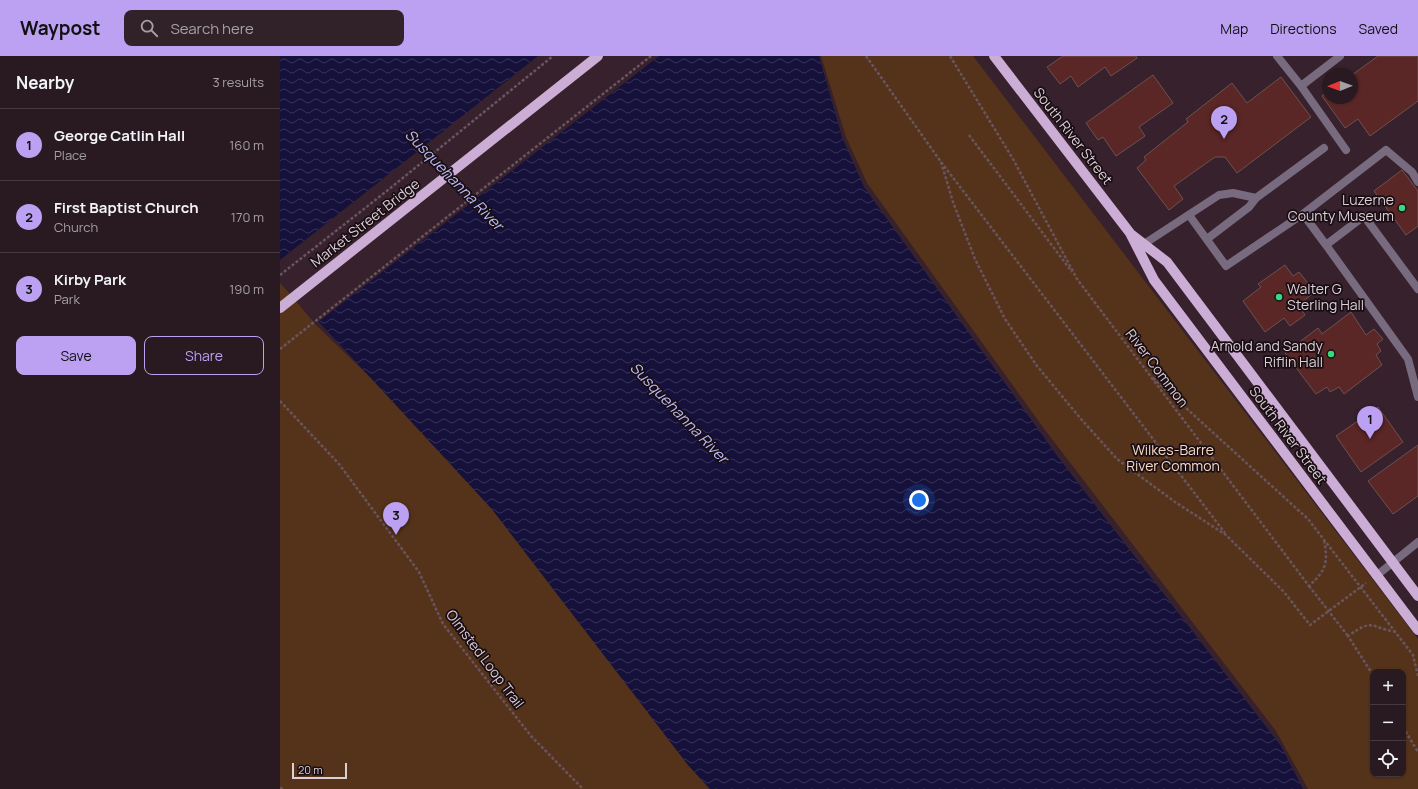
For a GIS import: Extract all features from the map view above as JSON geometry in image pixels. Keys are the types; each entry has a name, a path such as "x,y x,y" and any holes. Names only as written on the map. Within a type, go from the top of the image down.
{"main road":[{"name":"Market Street Bridge","path":"280,308 598,56"},
{"name":"South River Street","path":"994,56 1130,233 1154,280 1418,630"},
{"name":"South River Street","path":"1130,233 1167,262 1418,596"}],"street":[{"path":"1277,56 1301,86 1346,150"},
{"path":"1301,86 1340,56"},
{"path":"1207,239 1250,208 1256,198 1324,148"},
{"path":"1189,215 1226,266 1303,214 1386,150 1412,172 1418,182"},
{"path":"1144,244 1219,195 1233,193 1256,198"},
{"path":"1303,214 1408,359 1418,397"},
{"path":"1326,245 1364,216 1418,289"},
{"path":"1376,576 1418,542"}],"path":[{"path":"280,275 388,190 553,56"},
{"path":"280,349 651,56"},
{"path":"866,56 941,162 1226,535 1284,592 1310,625 1376,576"},
{"name":"River Common","path":"950,56 1013,159 1077,279 1348,636 1370,670"},
{"path":"969,135 1077,279"},
{"path":"941,162 953,202 974,259 1005,319 1037,366 1081,419 1117,459 1176,502 1226,535"},
{"path":"1150,375 1308,519 1413,655 1418,676"},
{"name":"Olmsted Loop Trail","path":"280,401 339,464 419,572 443,624 532,736 583,789"},
{"path":"1309,586 1321,575 1326,565 1327,556 1324,539"},
{"path":"1348,636 1363,625 1370,624 1396,632"},
{"path":"1406,732 1418,752"},
{"path":"280,788 284,789"}],"green space":[{"name":"Wilkes-Barre River Common","path":"821,56 973,56 1418,639 1418,789 1308,789 1276,731 1045,430 867,183 846,137"},
{"path":"280,282 316,325 376,383 500,518 688,765 710,789 280,789"}],"water":[{"name":"Susquehanna River","path":"280,56 819,56 842,137 864,187 1058,457 1281,746 1303,789 710,789 688,765 491,508 280,280"}],"pier":[{"path":"538,56 659,56 317,323 280,283 280,260"}],"building":[{"path":"1063,56 1136,56 1137,58 1111,76 1105,67 1078,87 1071,76 1060,84 1047,67"},
{"path":"1378,56 1418,56 1418,101 1370,136 1358,119 1345,128 1328,104 1358,104 1358,71"},
{"path":"1153,75 1173,103 1139,127 1145,136 1116,156 1103,137 1098,140 1086,123"},
{"path":"1281,77 1311,117 1237,173 1225,157 1215,157 1174,186 1183,199 1169,210 1137,168 1146,160 1144,157 1188,122 1186,119 1232,83 1247,103"},
{"name":"Luzerne County Museum","path":"1402,170 1418,191 1418,226 1406,235 1374,191"},
{"name":"Walter G Sterling Hall","path":"1285,265 1293,276 1299,272 1315,292 1298,305 1305,315 1290,326 1284,318 1265,332 1243,301 1261,287 1258,284"},
{"name":"Arnold and Sandy Riflin Hall","path":"1351,312 1366,335 1374,329 1383,339 1377,344 1381,351 1376,355 1382,365 1344,394 1339,387 1330,392 1327,387 1316,394 1285,353 1318,328 1322,334"},
{"path":"1378,407 1403,442 1361,472 1336,436"},
{"path":"1418,445 1418,496 1393,514 1368,481"}],"place":[{"name":"First Baptist Church","path":"1224,139"},
{"name":"Luzerne County Museum","path":"1402,208"},
{"name":"Walter G Sterling Hall","path":"1279,297"},
{"name":"Arnold and Sandy Riflin Hall","path":"1331,354"},
{"name":"George Catlin Hall","path":"1370,439"},
{"name":"Kirby Park","path":"396,535"}]}
